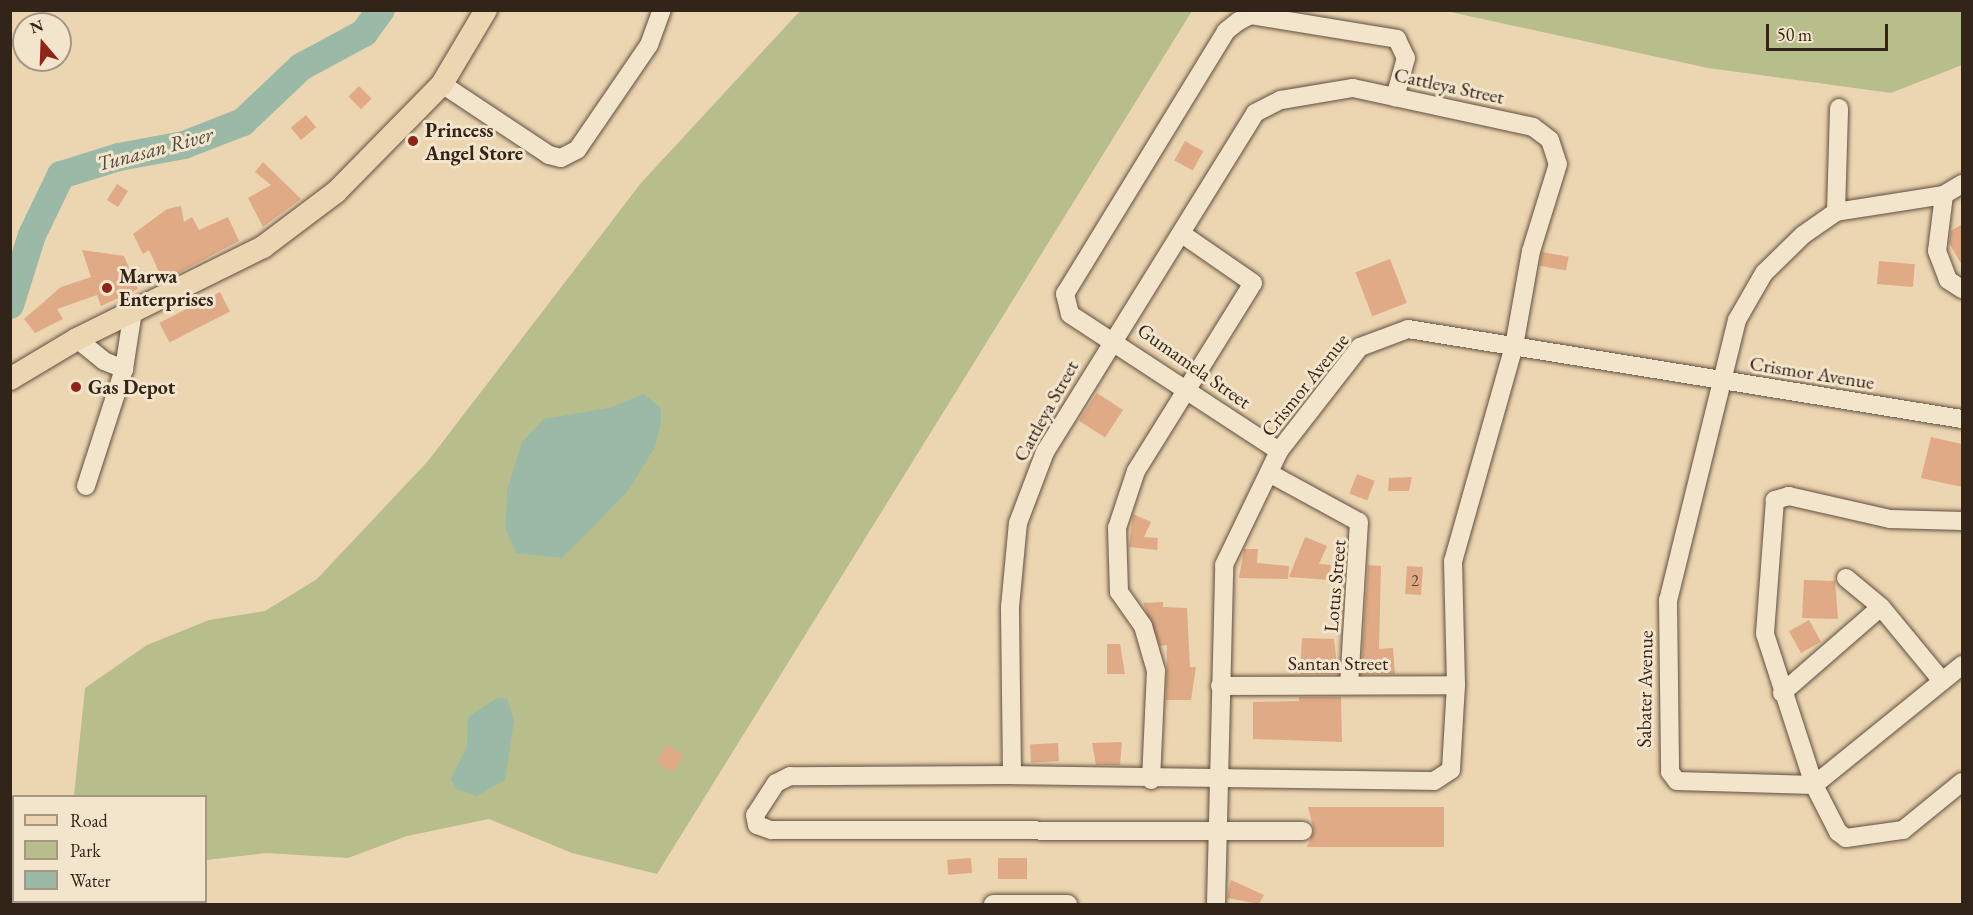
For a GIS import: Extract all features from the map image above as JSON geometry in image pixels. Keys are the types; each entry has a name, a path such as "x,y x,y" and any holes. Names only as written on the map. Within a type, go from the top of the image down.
{"main road":[{"path":"10,379 77,339 264,247 336,192 442,84 486,10"}],"street":[{"path":"442,84 549,155 561,158 577,150 649,45 662,10"},
{"name":"Gumamela Street","path":"1279,451 1186,391 1113,338 1070,314 1065,294 1226,31 1251,15 1397,39 1406,58 1395,97"},
{"name":"Cattleya Street","path":"1353,88 1533,127 1550,140 1558,164 1531,251 1514,346 1453,561 1456,685 1451,770 1444,777 1220,781 1012,775 1010,607 1018,523 1045,452 1113,338 1182,234 1256,114 1281,100 1353,88"},
{"path":"1836,212 1839,108"},
{"path":"1721,381 1737,320 1764,273 1803,235 1836,212 1944,195 1962,184"},
{"path":"1944,195 1937,251 1948,280 1962,289"},
{"path":"1151,780 1155,670 1143,627 1119,592 1115,550 1136,471 1253,283 1182,234"},
{"path":"86,486 124,369 133,311"},
{"name":"Crismor Avenue","path":"1216,904 1224,565 1279,451 1360,347 1385,335 1408,329 1962,419"},
{"path":"77,339 104,361 124,369"},
{"name":"Sabater Avenue","path":"1721,381 1668,600 1666,761 1677,780 1814,785"},
{"name":"Lotus Street","path":"1269,473 1359,522 1349,686"},
{"path":"1962,521 1890,519 1789,496 1775,500 1765,634 1782,693 1814,785 1838,832 1846,837 1903,830 1962,782"},
{"path":"1846,578 1881,608 1942,681"},
{"path":"1782,693 1881,608"},
{"path":"1814,785 1962,665"},
{"name":"Santan Street","path":"1221,686 1456,685"},
{"path":"1012,775 790,776 776,783 755,815 757,825 771,830 1303,831"},
{"path":"993,904 1068,904"}],"green space":[{"path":"800,11 1192,11 657,874 572,853 489,819 407,836 348,858 266,853 207,860 207,795 74,795 85,688 147,645 209,620 265,611 317,579 428,461 641,183"},
{"path":"1446,11 1962,11 1962,65 1891,93 1708,68"}],"water":[{"path":"644,394 661,408 661,422 655,447 627,492 562,558 516,553 506,530 507,490 522,442 544,419 609,408"},
{"path":"497,698 507,699 514,721 505,780 476,796 456,789 451,779 467,746 468,717"}],"building":[{"path":"359,86 372,99 361,109 348,97"},
{"path":"306,115 316,127 301,140 291,128"},
{"path":"1185,141 1203,151 1193,170 1174,160"},
{"path":"263,162 301,199 263,227 248,198 271,185 255,172"},
{"path":"117,184 128,191 118,207 107,200"},
{"path":"181,206 184,222 192,217 199,230 228,217 239,241 163,281 149,250 143,254 133,234 167,209"},
{"path":"1962,224 1962,265 1949,243 1951,231"},
{"path":"82,250 124,256 138,289 101,306 97,295 57,309 63,319 35,333 24,319 61,287 91,277"},
{"path":"1542,252 1569,257 1566,270 1540,266"},
{"path":"1390,259 1407,303 1372,316 1355,272"},
{"path":"1879,261 1915,264 1913,287 1877,284"},
{"path":"220,292 230,312 169,342 159,323"},
{"path":"1097,393 1123,410 1105,438 1079,421"},
{"path":"1931,437 1962,444 1962,487 1921,478"},
{"path":"1357,474 1375,481 1367,500 1349,494"},
{"path":"1412,477 1409,491 1388,491 1389,478"},
{"path":"1133,514 1151,522 1144,537 1158,538 1157,550 1129,547"},
{"path":"1305,537 1327,546 1319,564 1331,565 1330,580 1289,577"},
{"path":"1244,549 1258,549 1257,563 1289,566 1288,579 1239,578"},
{"path":"1368,565 1381,566 1379,649 1393,648 1395,674 1361,674"},
{"path":"1407,566 1423,567 1421,595 1405,594"},
{"path":"1804,580 1835,581 1838,619 1802,618"},
{"path":"1163,602 1163,607 1187,608 1190,667 1196,667 1191,700 1166,700 1167,645 1160,646 1143,603"},
{"path":"1809,620 1821,642 1801,653 1789,631"},
{"path":"1302,638 1334,639 1338,674 1300,674"},
{"path":"1107,644 1120,644 1125,674 1107,674"},
{"path":"1299,697 1341,697 1342,742 1253,739 1253,702 1299,701"},
{"path":"1122,742 1120,765 1096,765 1092,743"},
{"path":"1058,743 1059,761 1031,762 1030,744"},
{"path":"667,745 683,755 673,772 656,762"},
{"path":"1308,807 1444,807 1444,847 1307,847 1314,830"},
{"path":"971,858 972,873 948,875 947,860"},
{"path":"998,858 1027,858 1027,879 998,879"},
{"path":"1231,880 1264,895 1259,904 1227,898"}],"waterway":[{"name":"Tunasan River","path":"10,305 32,235 61,175 119,157 184,145 243,122 301,67 364,33 381,10"}],"place":[{"name":"Princess Angel Store","path":"413,141"},
{"name":"Marwa Enterprises","path":"107,288"},
{"name":"Gas Depot","path":"76,387"}]}
